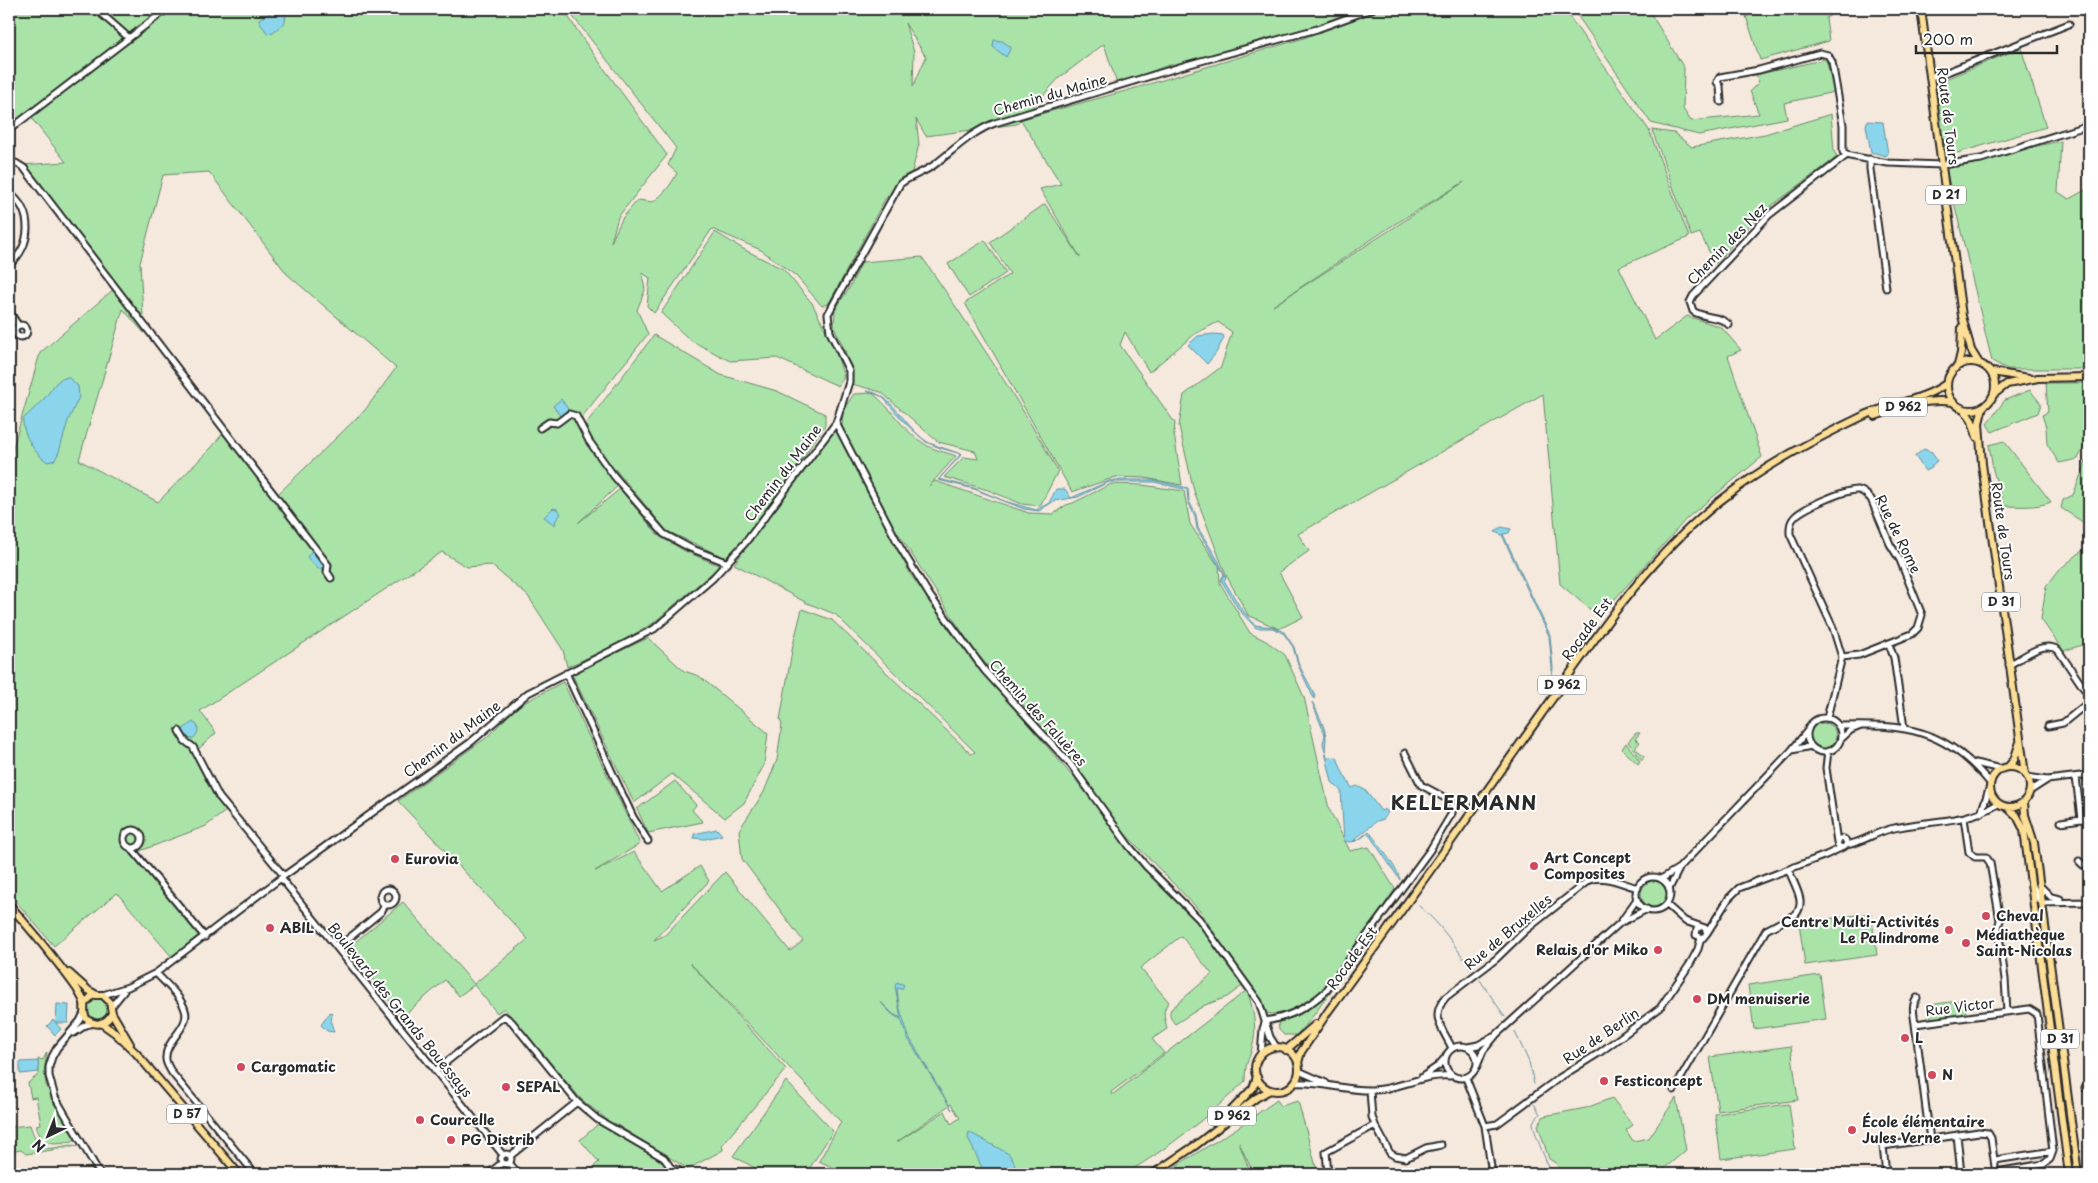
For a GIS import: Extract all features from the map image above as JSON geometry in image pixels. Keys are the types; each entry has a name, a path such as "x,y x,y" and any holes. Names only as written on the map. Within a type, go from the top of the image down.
{"main road":[{"name":"Route de Tours","path":"1921,9 1962,316 1970,350 1979,363"},
{"name":"Route de Tours","path":"1958,365 1961,352 1962,316"},
{"path":"2038,378 2007,384 1994,394 1983,407 1973,410 1964,409 1953,402 1949,397 1947,383 1953,370 1958,365 1968,362 1979,363 1992,372 2006,376 2038,378 2089,377"},
{"path":"1992,372 1996,387 1994,394"},
{"name":"Rocade Est","path":"1299,1067 1301,1052 1329,1010 1608,621 1644,575 1691,526 1747,482 1805,445 1895,404 1934,392 1947,383"},
{"name":"Rocade Est","path":"1855,421 1920,402 1953,402"},
{"name":"Route de Tours","path":"1983,407 1980,423 1980,443 2009,665 2026,775"},
{"name":"Route de Tours","path":"1964,409 1972,421 1980,443"},
{"path":"2020,741 2014,760 1996,772 1990,786 1991,795 1998,804 2008,808 2017,816 2024,830 2069,1174"},
{"path":"2004,768 2017,768 2026,775 2030,791 2024,802 2008,808"},
{"name":"D 31","path":"2024,802 2025,815 2034,843 2078,1174"},
{"path":"9,904 59,964 84,1004 84,1013 87,1019 97,1023 106,1021 112,1009 107,998 81,984 59,964"},
{"path":"84,1004 88,998 100,995"},
{"name":"D 57","path":"112,1009 136,1053"},
{"name":"Rocade Est","path":"1286,1050 1309,1031 1329,1010"},
{"name":"D 57","path":"97,1023 115,1033 136,1053 239,1174"},
{"path":"1277,1048 1286,1050 1292,1053 1299,1067 1294,1083 1284,1090 1270,1090 1257,1077 1256,1065 1261,1055 1266,1051 1277,1048"},
{"name":"D 962","path":"1196,1145 1242,1102 1253,1088 1257,1077"},
{"name":"D 962","path":"1153,1174 1196,1145 1256,1098 1270,1090"}],"street":[{"path":"96,9 129,38"},
{"path":"9,130 167,9"},
{"name":"Chemin du Maine","path":"100,995 128,987 156,973 282,877 471,742 528,693 654,629 728,563 836,423 849,382 849,371 830,332 828,314 894,192 907,179 924,172 966,139 994,123 1190,64 1317,29 1372,9"},
{"path":"1930,77 2069,24"},
{"path":"1722,102 1718,82 1720,77 1759,70 1813,55 1825,54 1832,62 1842,121 1843,152 1846,155 1903,164 1942,165 1981,158 2089,125"},
{"name":"Chemin des Nez","path":"1729,325 1724,320 1704,317 1693,311 1690,302 1692,296 1769,215 1846,155"},
{"path":"1870,159 1886,288"},
{"path":"9,163 16,163 24,168 328,565 327,572 331,578"},
{"path":"9,193 22,208 27,228 23,247 9,264"},
{"path":"9,311 18,325"},
{"path":"540,428 548,422 557,423 569,414 576,416 589,441 614,476 664,534 690,548 728,563"},
{"name":"Chemin des Faluères","path":"836,423 913,570 970,653 1066,759 1146,866 1199,919 1259,1002 1270,1037 1277,1048"},
{"name":"Rue de Rome","path":"1858,490 1866,493 1871,499 1890,544 1900,560 1922,615 1918,628 1912,634 1859,655 1842,657 1833,628 1799,557 1790,529 1792,520 1800,512 1845,493 1858,490"},
{"path":"1889,644 1896,668 1904,728"},
{"path":"2009,665 2037,649 2047,646 2054,647 2058,650 2089,696"},
{"path":"1826,718 1842,657"},
{"path":"566,673 633,817 648,841"},
{"path":"2048,726 2063,723 2089,702"},
{"path":"1294,1083 1370,1090 1394,1087 1420,1078 1440,1075 1461,1079 1466,1078 1475,1071 1484,1051 1498,1034 1621,922 1637,899 1638,888 1644,880 1648,878 1661,879 1679,868 1791,751 1816,720 1826,718 1838,726 1863,725 1904,728 1937,738 1970,762 1990,786 1981,813"},
{"path":"1820,752 1836,747 1840,739 1851,730 1863,725"},
{"path":"1838,726 1840,739"},
{"path":"1808,730 1808,741 1811,746 1820,752 1826,768 1834,826 1841,843"},
{"name":"Boulevard des Grands Bouessays","path":"179,731 185,741 193,747 219,797 503,1155"},
{"path":"1791,751 1811,746"},
{"path":"1826,768 1828,751"},
{"path":"1261,1055 1265,1022 1288,1016 1307,1008 1326,991 1430,850 1448,822 1453,806 1451,801 1421,785 1406,754"},
{"path":"1970,762 1980,766 2004,768"},
{"path":"2026,775 2047,780 2089,775"},
{"path":"2076,777 2081,819"},
{"path":"2030,791 2047,780"},
{"path":"1667,904 1701,938 1707,933 1729,898 1739,888 1826,855 1841,843 1860,841 1887,830 1964,818 1981,813 1998,804"},
{"path":"1964,818 1969,852 1975,857 1986,857 1990,863 2000,920 1998,928 2007,1012"},
{"path":"2061,822 2081,819 2089,820"},
{"path":"131,848 204,937"},
{"path":"2028,853 2035,892 2042,903 2065,901 2089,902"},
{"path":"2079,861 2089,865"},
{"path":"1669,889 1679,868"},
{"path":"1674,1090 1766,930 1799,911 1801,902 1789,870"},
{"name":"Rue de Bruxelles","path":"1452,1048 1437,1019 1440,1004 1446,997 1496,959 1526,930 1589,880 1596,878 1605,879 1638,888"},
{"path":"1637,899 1647,909 1658,910 1667,904 1670,897 1669,889 1661,879"},
{"path":"2040,885 2051,897 2065,901"},
{"path":"337,948 381,912 385,905"},
{"path":"1621,922 1647,909"},
{"path":"1685,921 1701,927 1707,933"},
{"path":"1696,934 1697,929 1714,921"},
{"name":"Rue de Berlin","path":"1486,1126 1497,1124 1559,1078 1600,1053 1660,1008 1690,964 1698,949 1701,938"},
{"path":"156,973 181,1002 186,1012 184,1022 166,1053 166,1061 172,1073 254,1174"},
{"name":"Chemin du Maine","path":"112,1009 128,987"},
{"path":"1915,1024 1913,1003 1917,998"},
{"name":"Rue Victor","path":"1930,1140 1915,1024 2030,1009 2034,1010 2036,1014 2053,1151"},
{"path":"84,1013 80,1021 57,1048 49,1066 51,1087 100,1174"},
{"path":"435,1071 504,1016 512,1022 577,1102 597,1118 664,1158 671,1168 678,1170 681,1174"},
{"path":"65,1039 86,1025 97,1023"},
{"path":"1420,1078 1438,1066 1452,1048 1457,1046 1468,1048 1478,1045 1498,1034"},
{"path":"1468,1048 1476,1055 1477,1066"},
{"path":"1444,1059 1445,1068 1451,1076"},
{"path":"1299,1067 1331,1085"},
{"path":"1466,1078 1486,1126 1492,1174"},
{"path":"1370,1090 1372,1118 1390,1153 1406,1158 1426,1148 1442,1145"},
{"path":"509,1164 510,1156 577,1102"},
{"path":"1328,1174 1326,1152 1375,1125"},
{"path":"1886,1174 1883,1146 1956,1135 1979,1132 1988,1133 1991,1138 1996,1173 2044,1164 2050,1159 2053,1151 1995,1160"},
{"path":"1956,1135 1961,1174"},
{"path":"488,1174 502,1163 503,1155 510,1156"},
{"path":"502,1163 509,1164 519,1174"},
{"path":"2035,1165 2037,1174"},
{"path":"665,1174 671,1168"}],"green space":[{"path":"9,9 563,9 667,155 618,217 611,242 623,217 638,200 653,202 670,185 677,173 668,165 676,148 567,9 1366,9 1348,19 1271,41 1166,66 1117,84 1104,44 1059,78 1022,119 1129,90 1304,38 1376,9 1564,9 1649,130 1689,237 1619,267 1655,340 1687,316 1721,327 1741,350 1728,356 1762,457 1687,518 1599,617 1560,584 1543,394 1298,534 1309,551 1279,572 1303,617 1279,629 1248,615 1226,575 1194,491 1179,426 1184,395 1221,367 1232,332 1218,322 1195,334 1149,372 1125,332 1120,345 1175,423 1174,434 1182,485 1145,478 1116,477 1072,492 965,303 1010,274 990,242 1045,204 1080,257 1040,189 1061,184 1021,120 1017,124 926,136 916,119 919,144 912,172 885,199 829,303 822,306 796,276 761,250 712,229 654,313 647,306 650,278 642,273 645,290 637,310 648,334 581,418 585,425 654,335 721,375 777,391 825,414 825,425 749,538 726,558 667,531 615,469 622,482 578,523 620,489 659,536 685,551 720,566 652,624 613,646 567,667 563,650 528,596 491,565 467,567 442,552 200,711 216,733 193,754 214,796 226,811 206,826 132,854 200,934 172,957 117,893 54,946 9,893 9,462 40,353 115,288 21,165 66,162 29,115 9,130","holes":["905,23 926,57 913,87 914,52","209,172 287,274 396,368 365,410 278,494 226,429 213,446 158,502 79,460 123,309 144,333 140,263 163,175","1464,182 1273,306 1390,227"]},
{"path":"1573,9 1648,9 1684,68 1683,109 1691,121 1759,114 1750,91 1759,82 1756,75 1826,59 1834,92 1784,103 1787,118 1699,135 1651,123"},
{"path":"1767,9 1840,9 1826,18 1829,41 1760,60 1746,16 1767,11"},
{"path":"2021,48 2046,127 1947,156 1931,85"},
{"path":"1831,114 1834,151 1837,157 1758,216 1715,264 1700,233 1691,236 1652,130 1674,133 1692,147 1765,134"},
{"path":"2061,141 2058,192 2069,199 2089,188 2089,369 2007,369 1992,361 1945,165"},
{"path":"715,232 783,269 812,303 835,349 844,377 838,386 777,358 730,361 690,340 661,313"},
{"path":"985,240 1006,273 969,297 948,264"},
{"path":"922,257 993,363 1058,471 1040,506 1022,504 988,490 944,477 964,457 978,459 975,451 938,442 881,392 852,384 846,353 834,327 835,310 850,287 862,262"},
{"path":"2046,383 2089,383 2089,450 2086,442 2078,459 2059,463 2047,444 2046,427 2042,415 2048,412"},
{"path":"2030,390 2041,404 2038,413 1992,432 1987,424 2005,400"},
{"path":"872,393 916,438 931,447 956,456 929,486 935,481 1029,513 1053,514 1066,505 1111,484 1142,485 1184,491 1190,524 1217,564 1219,562 1220,583 1250,633 1266,641 1285,655 1304,697 1329,809 1350,851 1369,847 1395,889 1339,970 1314,998 1303,1006 1278,1014 1262,1013 1202,913 1108,816 1018,698 975,652 892,524 842,427 843,410 854,394"},
{"path":"834,428 911,575 957,641 1074,778 1163,888 1191,913 1242,986 1227,997 1205,1005 1175,1024 1170,1017 1171,1009 1212,974 1181,936 1140,968 1169,1002 1164,1012 1167,1029 1152,1039 1164,1053 1111,1092 1112,1095 1247,990 1253,1011 1255,1033 1246,1067 1245,1081 1188,1131 1157,1154 1125,1174 849,1174 853,1171 841,1171 819,1161 841,1122 690,963 786,1069 722,1145 723,1150 688,1169 614,1123 681,1174 585,1174 599,1162 580,1140 605,1118 581,1099 504,1008 497,1013 474,985 459,996 445,980 402,1017 348,948 403,902 474,984 528,939 398,801 486,738 518,706 563,682 640,844 595,871 634,852 662,891 700,866 709,881 654,940 665,935 725,872 790,951 803,941 742,859 739,830 764,792 777,760 782,724 780,720 793,645 802,609 832,620 971,754 975,752 835,614 807,603 734,564","holes":["951,1104 960,1118 951,1124 945,1111 897,1142"]},
{"path":"2004,441 2051,502 2034,506 2004,506 1993,470 1989,445"},
{"path":"2089,454 2089,526 2061,508 2063,500 2073,495"},
{"path":"2089,545 2089,643 2063,651 2041,619 2046,587 2059,570"},
{"path":"648,638 684,671 699,676 768,733 764,765 744,803 725,818 672,774 634,803 572,674"},
{"path":"1823,723 1832,727 1836,736 1832,745 1823,749 1814,745 1810,736 1814,727"},
{"path":"1636,733 1640,733 1635,739 1640,742 1635,748 1644,756 1642,760 1628,742"},
{"path":"1626,743 1640,761 1638,764 1622,749"},
{"path":"675,781 696,805 692,810 703,822 648,833 637,809"},
{"path":"1654,881 1663,885 1667,894 1663,903 1654,907 1645,903 1641,894 1645,885"},
{"path":"1871,913 1877,955 1805,965 1799,923"},
{"path":"1820,975 1826,1019 1754,1029 1748,985"},
{"path":"1337,984 1306,1025 1296,1035 1284,1035 1279,1030 1278,1022 1307,1010"},
{"path":"98,999 105,1002 108,1009 105,1016 98,1019 91,1016 88,1009 91,1002"},
{"path":"1964,1000 1966,1014 1931,1019 1929,1005"},
{"path":"1791,1046 1798,1100 1718,1111 1710,1057"},
{"path":"47,1052 44,1072 46,1085 75,1139 73,1141 55,1143 45,1141 36,1125 41,1124 36,1097 31,1098 28,1083 39,1074 38,1059 43,1060"},
{"path":"786,1081 833,1131 806,1174 766,1174 733,1156"},
{"path":"1612,1098 1633,1125 1626,1130 1633,1141 1649,1138 1676,1098 1686,1150 1658,1174 1560,1174 1557,1164 1549,1159 1538,1125 1544,1116 1586,1108"},
{"path":"1277,1100 1281,1106 1298,1101 1318,1174 1254,1174 1239,1143 1251,1174 1163,1174 1234,1130"},
{"path":"1789,1104 1795,1149 1721,1159 1715,1114"},
{"path":"30,1125 35,1137 45,1147 78,1146 26,1154 21,1150 9,1152 10,1127"}],"water":[{"path":"278,9 286,9 285,23 268,34 259,22 259,19"},
{"path":"994,40 1002,41 1011,47 1006,57 993,47"},
{"path":"1867,121 1883,122 1888,154 1886,156 1871,152 1866,126"},
{"path":"1223,335 1224,338 1216,353 1207,364 1188,345 1198,336"},
{"path":"68,377 78,386 79,397 68,421 59,452 55,460 48,462 39,455 27,438 23,419 44,399 56,383"},
{"path":"881,396 890,404 917,434"},
{"path":"561,399 568,409 561,417 553,406"},
{"path":"1924,449 1932,452 1937,461 1932,465 1932,468 1925,471 1915,456"},
{"path":"958,453 962,454 939,479 974,488 1004,501 974,489 938,480 961,454"},
{"path":"1122,480 1153,480 1188,488 1189,501 1196,515 1198,528 1218,560 1226,578 1224,580 1240,607 1255,625 1273,627 1284,632 1294,647 1299,665 1315,695 1314,699 1298,665 1293,647 1284,634 1273,628 1256,628 1239,610 1221,580 1224,574 1197,529 1195,517 1188,501 1187,490 1154,482 1109,482 1078,497 1054,501 1039,511 1024,509 1004,501 1036,510 1049,503 1056,489 1065,489 1071,498 1109,481"},
{"path":"553,508 557,509 561,514 556,520 555,525 544,517"},
{"path":"1501,527 1511,529 1509,533 1503,534 1550,635 1553,668 1551,686 1552,668 1549,636 1502,535 1495,532"},
{"path":"313,549 325,564 322,568 318,569 307,557"},
{"path":"1312,702 1325,731 1327,758 1337,757 1342,771 1352,788 1357,786 1365,790 1381,811 1385,809 1388,812 1384,819 1377,821 1353,841 1358,840 1354,841 1348,842 1344,841 1341,791 1332,782 1323,743 1325,735"},
{"path":"193,722 198,726 198,730 197,734 190,739 182,730"},
{"path":"717,829 722,835 705,839 694,838 694,834"},
{"path":"1369,831 1392,863 1400,880 1368,833 1358,840"},
{"path":"897,982 904,985 902,989 897,988 899,1006 909,1037 952,1110 907,1037 901,1019 892,1014 880,1001 893,1014 901,1018 895,986"},
{"path":"57,1004 69,1005 68,1023 56,1023"},
{"path":"330,1012 332,1013 331,1023 334,1032 327,1031 321,1025"},
{"path":"53,1020 61,1029 55,1035 47,1026"},
{"path":"38,1061 39,1072 20,1074 20,1062"},
{"path":"969,1132 1009,1154 1015,1164 1011,1171 1003,1174 985,1174 968,1138"}],"waterway":[{"path":"1419,906 1441,928 1471,969"},
{"path":"1480,980 1505,1017"},
{"path":"1515,1032 1529,1062 1534,1084"},
{"path":"1534,1104 1540,1114 1533,1122 1534,1126 1544,1157 1553,1174"}],"place":[{"name":"Eurovia","path":"395,859"},
{"name":"Art Concept Composites","path":"1534,866"},
{"name":"Cheval","path":"1986,916"},
{"name":"ABIL","path":"270,928"},
{"name":"Centre Multi-Activités Le Palindrome","path":"1949,930"},
{"name":"Médiathèque Saint-Nicolas","path":"1966,943"},
{"name":"Relais d'or Miko","path":"1658,950"},
{"name":"DM menuiserie","path":"1697,999"},
{"name":"L","path":"1905,1038"},
{"name":"Cargomatic","path":"241,1067"},
{"name":"N","path":"1932,1075"},
{"name":"Festiconcept","path":"1604,1081"},
{"name":"SEPAL","path":"506,1087"},
{"name":"Courcelle","path":"420,1120"},
{"name":"École élémentaire Jules Verne","path":"1852,1130"},
{"name":"PG Distrib","path":"451,1140"}],"district":[{"name":"KELLERMANN","path":"1464,803"}]}
